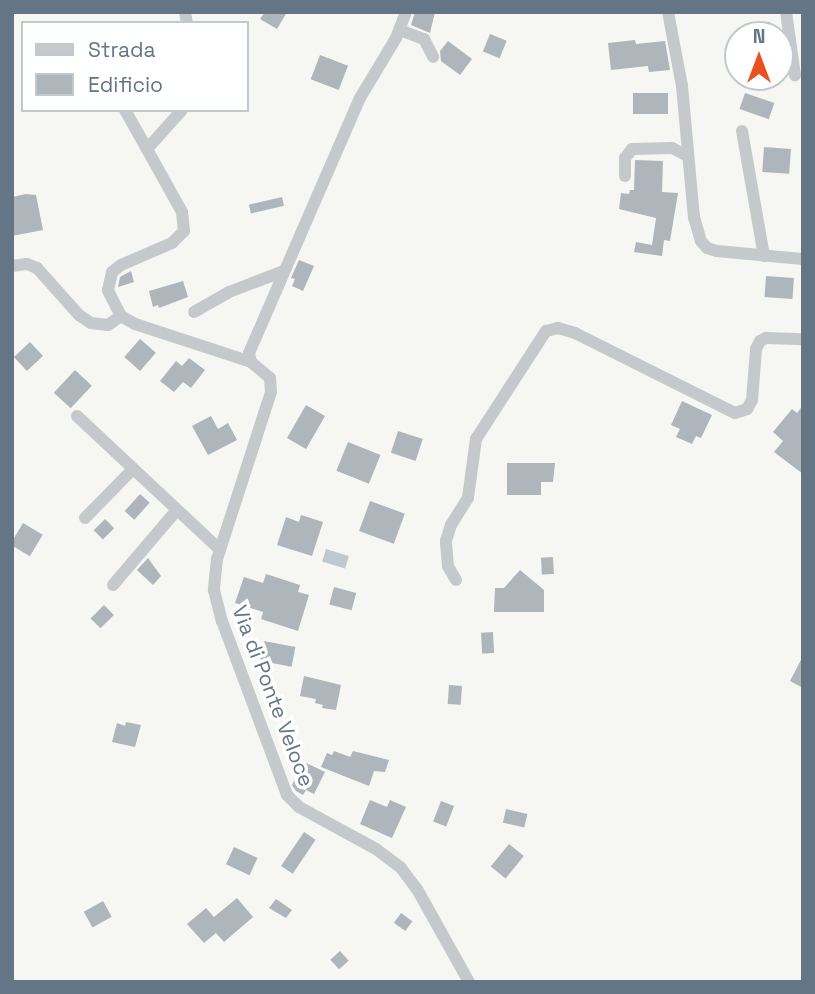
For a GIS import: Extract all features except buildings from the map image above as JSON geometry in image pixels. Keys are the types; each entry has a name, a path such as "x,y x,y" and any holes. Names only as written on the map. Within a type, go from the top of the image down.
{"street":[{"path":"126,112 180,207 185,226 176,241 121,265 112,272 108,290 121,316 135,324 246,358 363,91 400,30 406,12"},
{"path":"668,12 680,74 694,218 704,244 717,251 803,259"},
{"path":"786,12 795,75"},
{"path":"400,30 424,39 433,57"},
{"path":"148,149 180,112"},
{"path":"743,131 765,256"},
{"path":"625,176 625,158 632,149 672,148 688,156"},
{"path":"12,266 27,264 37,268 91,323 108,325 121,316"},
{"path":"194,312 223,295 284,271"},
{"path":"456,580 448,566 446,541 468,498 476,439 546,331 558,328 575,333 735,413 747,409 752,400 756,351 760,341 766,338 803,340"},
{"name":"Via di Ponte Veloce","path":"246,358 270,378 271,392 220,550 214,575 217,605 284,789 299,807 376,849 401,869 417,889 469,982"},
{"path":"78,416 132,470 220,550"},
{"path":"85,518 132,470"},
{"path":"113,585 176,511"}],"shaded area":[{"path":"326,549 349,556 345,568 322,561"}]}
